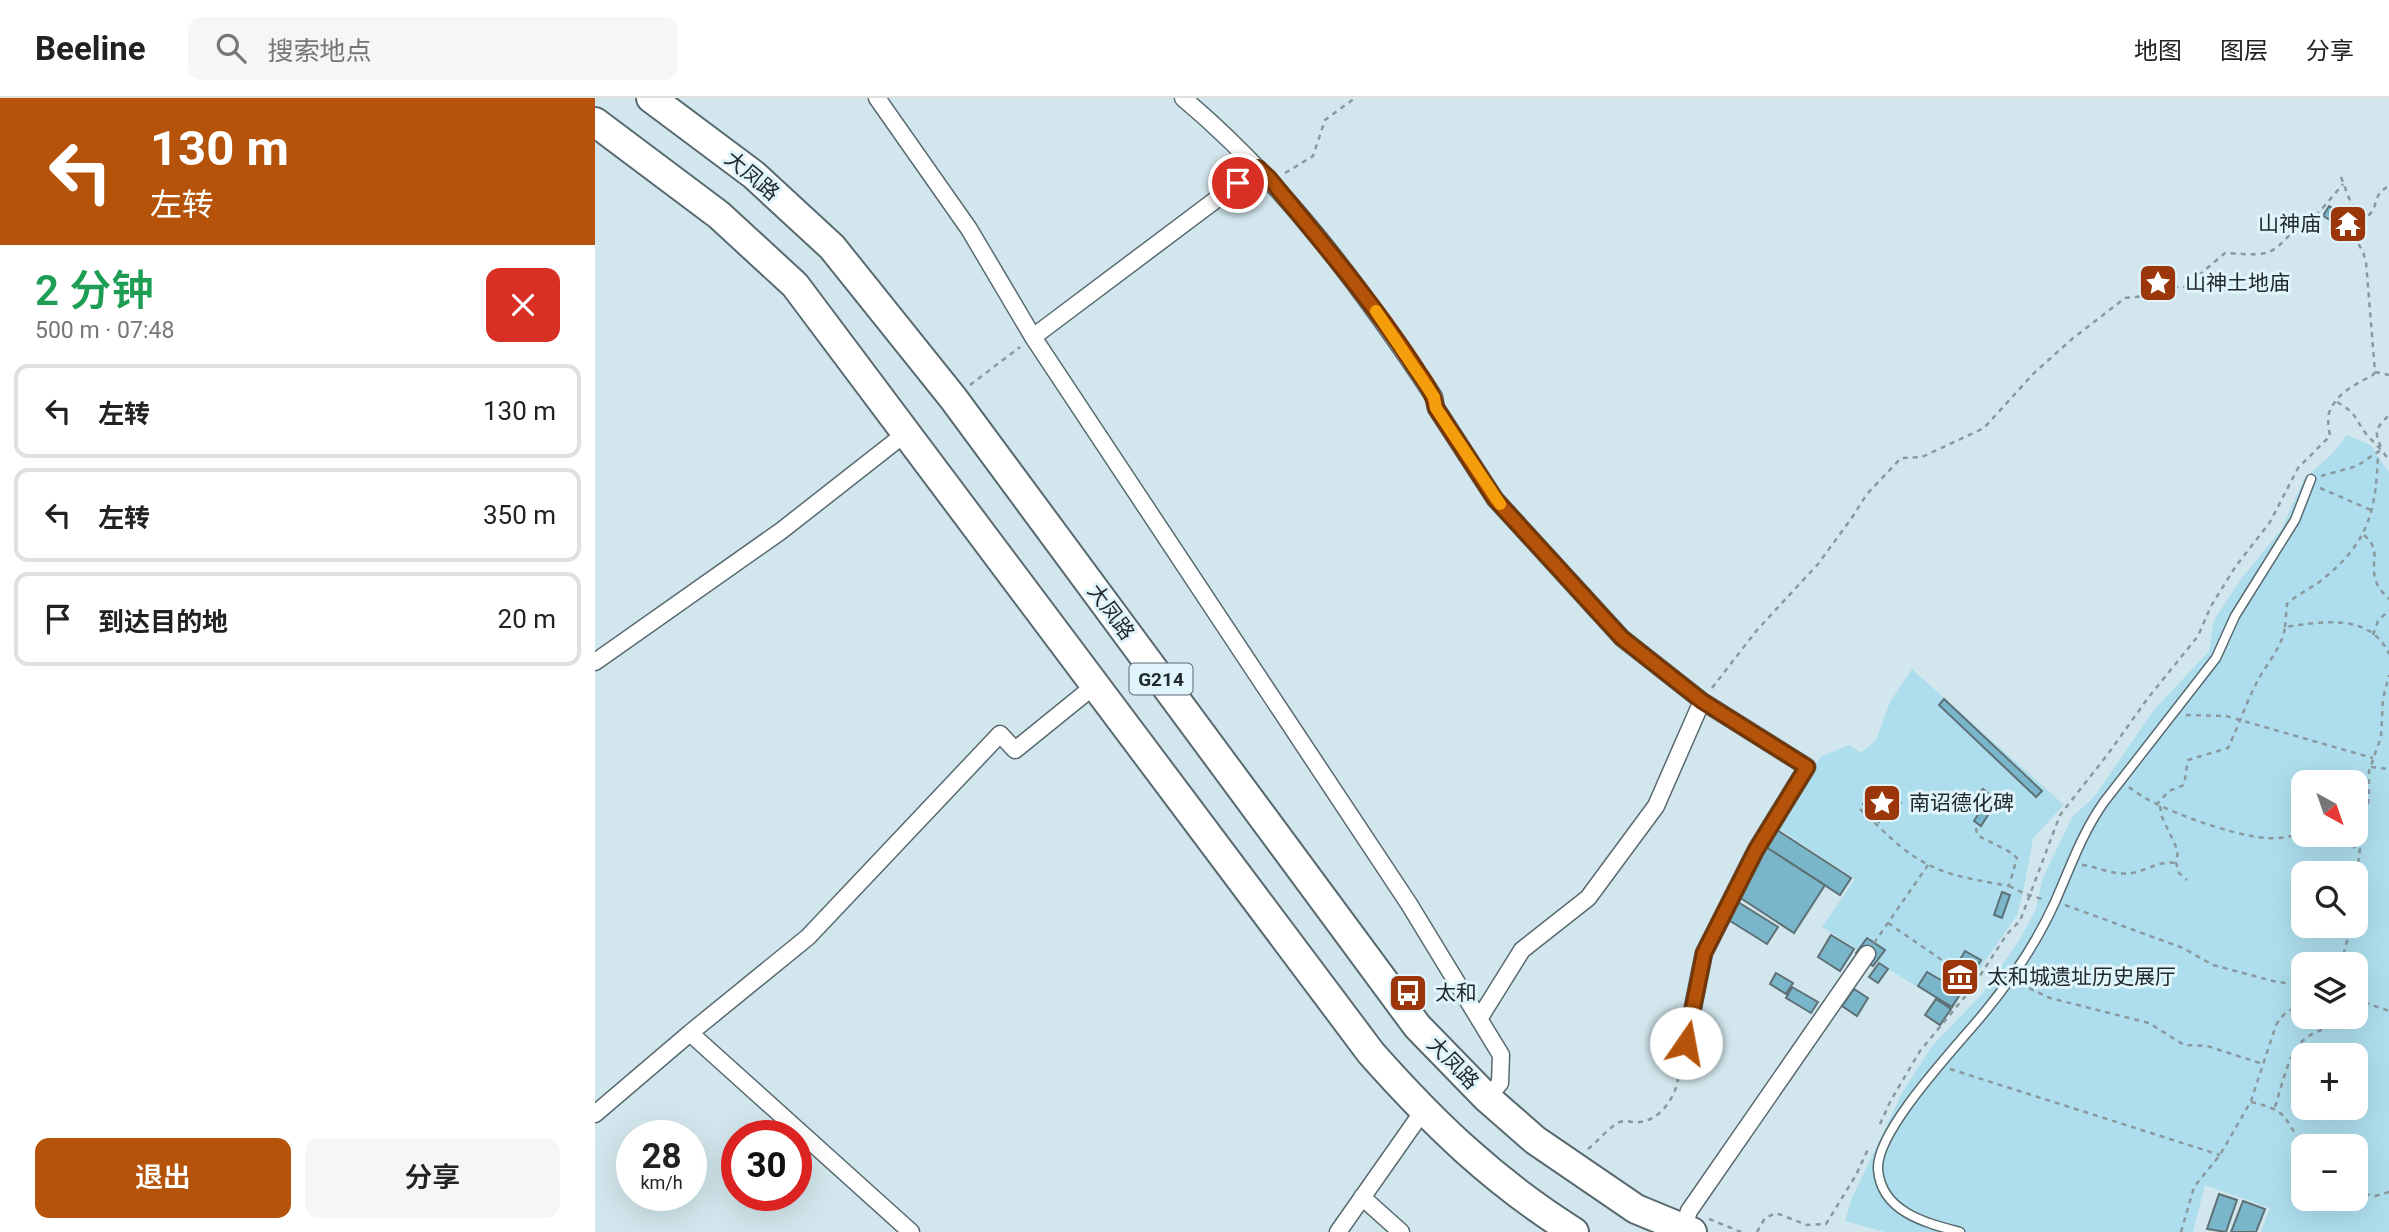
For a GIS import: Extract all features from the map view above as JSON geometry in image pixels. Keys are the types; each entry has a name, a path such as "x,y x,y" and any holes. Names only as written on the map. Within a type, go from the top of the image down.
{"highway":[{"name":"大凤路","path":"651,98 754,175 832,247 953,398 1417,1026 1487,1098 1570,1166 1636,1209 1688,1224"},
{"name":"G214","path":"595,122 719,215 795,285 1371,1053 1423,1111 1462,1148 1535,1208 1574,1232"}],"street":[{"path":"877,98 968,229 1033,337 1394,881 1479,1018 1501,1055 1500,1083 1487,1098"},
{"path":"1183,98 1263,173 1364,295 1434,397 1436,408 1495,499 1622,638 1702,701 1807,767 1756,850 1704,953 1681,1066"},
{"path":"1033,337 1263,173 1285,173"},
{"path":"595,662 781,531 906,433"},
{"path":"595,1114 689,1033 808,937 1000,734 1015,750 1094,686"},
{"path":"1479,1018 1522,950 1588,898 1656,806 1702,701"},
{"path":"1688,1224 1867,954"},
{"path":"689,1033 905,1230"},
{"path":"1338,1232 1423,1111"},
{"path":"1363,1197 1401,1232"}],"lane":[{"path":"1960,1232 1924,1222 1905,1213 1888,1195 1880,1180 1878,1171 1881,1149 1916,1095 2011,978 2040,934 2095,814 2216,658 2235,616 2295,520 2310,483"}],"path":[{"path":"1285,173 1313,156 1325,120 1355,98"},
{"path":"2341,177 2352,206 2363,217"},
{"path":"2316,217 2343,184"},
{"path":"2375,372 2365,262 2354,236 2363,217 2372,212 2379,192 2389,186"},
{"path":"1702,701 1756,629 1818,564 1867,494 1901,458 1922,457 1984,428 2033,373 2125,298 2154,295 2174,287 2185,287 2225,253 2266,253 2282,244 2308,219 2343,213 2363,217"},
{"path":"953,398 1033,337"},
{"path":"2375,372 2389,375"},
{"path":"1875,1135 1891,1100 1920,1051 1972,988 2007,934 2020,920 2060,815 2198,636 2211,606 2270,522 2298,468 2330,436 2328,414 2349,387 2364,381 2375,372"},
{"path":"2337,402 2354,412 2367,434 2382,449"},
{"path":"2389,415 2375,434 2389,461"},
{"path":"2310,483 2357,466 2382,449"},
{"path":"2158,806 2169,791 2184,785 2187,760 2228,748 2242,721 2255,685 2283,641 2287,604 2339,565 2364,535 2377,478 2378,452"},
{"path":"2310,483 2371,510"},
{"path":"2364,535 2376,551 2376,583 2389,599"},
{"path":"2373,635 2378,621 2389,610"},
{"path":"2285,627 2332,620 2357,626 2373,635 2386,647 2389,654"},
{"path":"2358,861 2369,797 2370,767 2381,737 2383,699 2389,675"},
{"path":"2171,716 2226,716 2373,758"},
{"path":"2370,767 2389,769"},
{"path":"2122,779 2144,799 2158,806 2241,834 2266,838 2291,835"},
{"path":"2158,806 2178,851 2176,863 2179,873 2187,880"},
{"path":"1860,809 1901,847 1928,865 2009,886 2055,902 2183,948 2213,965 2291,984"},
{"path":"1976,828 1977,835 2017,858 2009,886"},
{"path":"2355,847 2359,855"},
{"path":"2070,865 2085,865 2112,874 2134,873 2167,861 2176,863"},
{"path":"1867,954 1928,865"},
{"path":"1888,923 1952,967"},
{"path":"2011,978 2050,998 2149,1023 2184,1045 2224,1050 2263,1064"},
{"path":"2368,1004 2389,1011"},
{"path":"2181,1232 2194,1187 2220,1155 2251,1101 2269,1040 2281,1016 2291,1009"},
{"path":"2275,1107 2290,1059 2298,1045 2307,1035 2322,1029"},
{"path":"1579,1155 1618,1123 1653,1118 1676,1090 1681,1066"},
{"path":"1941,1066 2220,1155"},
{"path":"2251,1101 2275,1107 2287,1118 2297,1134"},
{"path":"1758,1232 1765,1218 1776,1213 1807,1225 1826,1224 1870,1147"},
{"path":"2368,1195 2375,1196 2389,1192"},
{"path":"1688,1224 1741,1232"}],"shaded area":[{"path":"2347,435 2371,445 2389,473 2389,1232 2261,1232 2270,1208 2205,1185 2193,1232 1885,1232 1845,1221 1852,1198 1903,1091 1932,1046 1982,994 2020,939 2036,909 2042,880 2072,817 2095,796 2153,711 2209,651 2214,620 2241,579 2281,530 2304,479 2333,453"},
{"name":"南诏德化碑","path":"1912,669 2064,805 2033,838 2017,915 1952,1009 1822,927 1855,879 1776,827 1820,757 1849,745 1861,753 1876,740 1890,702"}],"building":[{"path":"2329,206 2341,213 2335,223 2323,216"},
{"path":"2343,217 2357,220 2355,230 2340,227"},
{"path":"1944,699 2042,791 2036,797 1939,705"},
{"path":"1885,785 1901,803 1879,822 1863,804"},
{"path":"1983,789 1997,801 1981,826 1974,821 1984,805 1975,797"},
{"path":"1777,830 1851,878 1840,895 1766,847"},
{"path":"1766,847 1825,885 1794,933 1739,897"},
{"path":"2002,892 2010,895 2002,918 1994,915"},
{"path":"1738,902 1778,927 1767,944 1727,919"},
{"path":"1831,935 1854,949 1840,971 1818,957"},
{"path":"1867,938 1885,950 1873,966 1856,953"},
{"name":"太和城遗址历史展厅","path":"1965,951 1981,960 1952,1007 1918,986 1927,972 1946,983"},
{"path":"1879,963 1888,969 1878,983 1869,977"},
{"path":"1776,973 1793,983 1786,994 1770,984"},
{"path":"1792,987 1818,1002 1811,1013 1786,998"},
{"path":"1854,989 1868,998 1857,1016 1842,1006"},
{"path":"1936,999 1951,1009 1940,1025 1925,1015"},
{"path":"2219,1194 2237,1200 2226,1232 2207,1229"},
{"path":"2243,1201 2265,1209 2256,1232 2231,1232"}],"slow traffic":[{"path":"1376,311 1434,397 1436,408 1500,504"}],"place":[{"name":"山神庙","path":"2348,224"},
{"name":"山神土地庙","path":"2158,283"},
{"name":"南诏德化碑","path":"1882,803"},
{"name":"太和城遗址历史展厅","path":"1960,977"},
{"name":"太和","path":"1408,993"}],"route":[{"path":"1238,183 1258,168 1269,178 1364,295 1398,342 1434,397 1436,408 1495,499 1622,638 1702,701 1807,767 1756,850 1704,953 1686,1043"}]}
